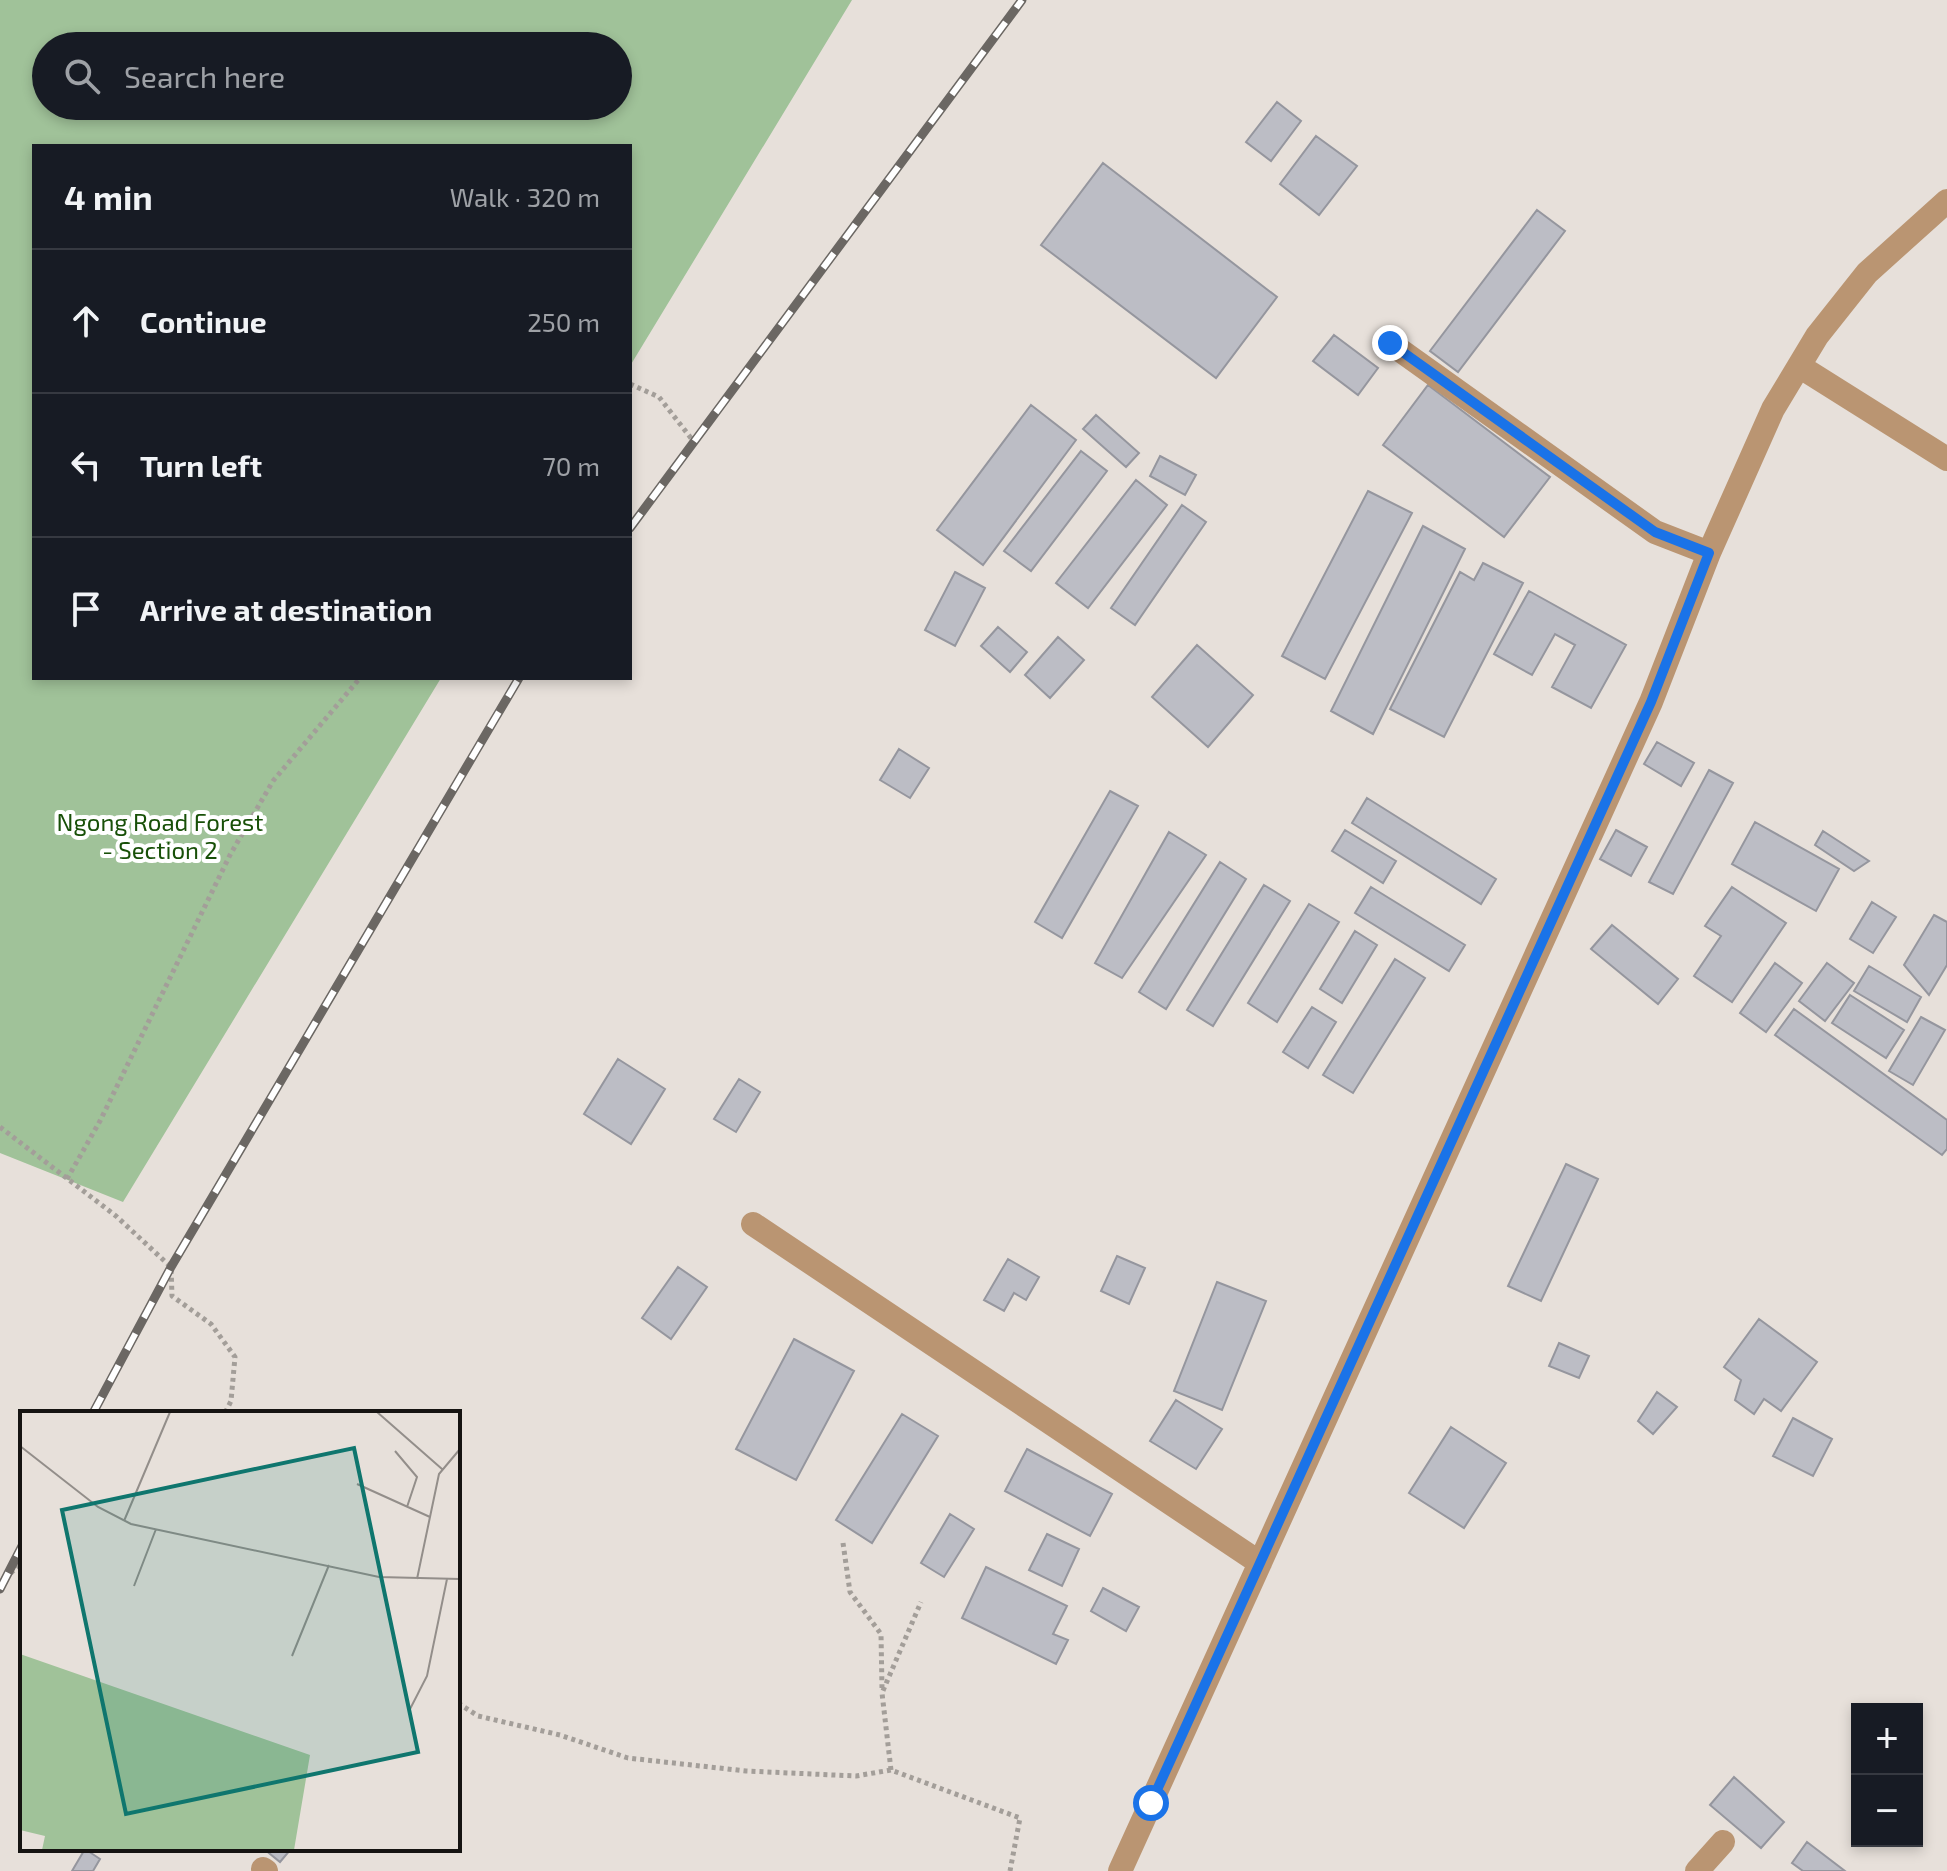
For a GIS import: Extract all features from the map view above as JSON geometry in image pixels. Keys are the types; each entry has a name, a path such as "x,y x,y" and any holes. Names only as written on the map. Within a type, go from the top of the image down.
{"street":[{"path":"1120,1871 1651,702 1709,553 1773,409 1817,336 1867,273 1947,201"},
{"path":"1390,343 1655,532 1709,553"},
{"path":"1799,366 1947,459"},
{"path":"753,1224 1260,1563"},
{"path":"1697,1871 1723,1842"}],"path":[{"path":"632,385 659,397 694,442"},
{"path":"67,1179 100,1121 230,855 273,781 358,680"},
{"path":"0,1127 116,1216 171,1267 172,1296 211,1324 235,1357 231,1401 226,1411"},
{"path":"843,1543 850,1592 881,1634 882,1693 891,1770"},
{"path":"5,1579 20,1564"},
{"path":"882,1693 921,1602"},
{"path":"460,1704 478,1716 560,1735 628,1758 762,1772 856,1776 891,1770 1020,1818 1010,1871"}],"green space":[{"name":"Ngong Road Forest - Section 2","path":"0,0 852,0 632,363 632,144 32,144 32,680 440,680 123,1202 0,1153"}],"building":[{"path":"1277,102 1301,121 1271,161 1246,142"},
{"path":"1316,136 1357,166 1319,215 1280,184"},
{"path":"1103,163 1277,297 1216,378 1041,245"},
{"path":"1537,210 1565,231 1458,372 1430,351"},
{"path":"1334,335 1378,368 1358,395 1313,361"},
{"path":"1428,385 1550,477 1504,537 1383,445"},
{"path":"1031,405 1076,440 983,565 937,530"},
{"path":"1096,415 1139,453 1126,467 1083,429"},
{"path":"1081,451 1107,471 1031,571 1004,551"},
{"path":"1160,456 1196,475 1185,495 1150,476"},
{"path":"1136,480 1167,505 1088,608 1056,583"},
{"path":"1368,491 1412,513 1325,679 1282,656"},
{"path":"1182,505 1206,522 1135,625 1111,608"},
{"path":"1423,526 1465,549 1373,734 1331,711"},
{"path":"1483,563 1523,583 1444,737 1390,709 1460,572 1474,580"},
{"path":"955,572 985,588 955,646 925,630"},
{"path":"1529,591 1626,645 1591,708 1552,687 1575,645 1555,634 1532,675 1494,654"},
{"path":"998,627 1027,652 1010,672 981,646"},
{"path":"1058,637 1084,660 1050,698 1025,675"},
{"path":"1197,645 1253,695 1208,747 1152,697"},
{"path":"1657,742 1694,763 1681,786 1644,764"},
{"path":"899,749 929,768 910,798 880,780"},
{"path":"1709,770 1733,783 1673,894 1649,882"},
{"path":"1110,791 1138,806 1062,938 1035,922"},
{"path":"1367,798 1496,879 1481,904 1352,823"},
{"path":"1755,822 1839,869 1816,911 1732,864"},
{"path":"1345,830 1396,861 1383,883 1332,851"},
{"path":"1616,830 1647,847 1631,876 1600,859"},
{"path":"1823,831 1869,861 1854,871 1815,845"},
{"path":"1169,832 1206,855 1122,978 1095,963"},
{"path":"1220,862 1246,879 1166,1009 1139,992"},
{"path":"1264,885 1290,901 1213,1026 1187,1010"},
{"path":"1371,887 1465,945 1449,971 1355,913"},
{"path":"1732,887 1786,923 1732,1002 1694,976 1721,936 1705,926"},
{"path":"1872,902 1896,917 1873,953 1850,939"},
{"path":"1309,904 1339,922 1277,1022 1248,1003"},
{"path":"1934,915 1947,922 1947,965 1929,995 1904,965"},
{"path":"1612,925 1678,979 1658,1004 1591,949"},
{"path":"1355,931 1377,945 1342,1003 1320,989"},
{"path":"1395,959 1425,978 1353,1093 1323,1075"},
{"path":"1775,963 1802,983 1766,1032 1740,1013"},
{"path":"1827,963 1854,983 1825,1021 1799,1001"},
{"path":"1869,966 1921,997 1907,1022 1854,991"},
{"path":"1850,995 1904,1030 1886,1058 1832,1023"},
{"path":"1312,1007 1336,1022 1308,1068 1283,1052"},
{"path":"1794,1009 1947,1120 1947,1149 1942,1155 1775,1035"},
{"path":"1921,1017 1945,1030 1913,1085 1889,1071"},
{"path":"618,1059 665,1089 631,1144 584,1114"},
{"path":"739,1079 760,1092 736,1132 714,1119"},
{"path":"1566,1164 1598,1179 1541,1301 1508,1286"},
{"path":"1117,1256 1145,1268 1129,1304 1101,1291"},
{"path":"1008,1259 1039,1277 1026,1300 1014,1293 1004,1311 984,1300"},
{"path":"678,1267 707,1287 671,1339 642,1318"},
{"path":"1217,1282 1266,1301 1222,1410 1174,1391"},
{"path":"1759,1319 1817,1362 1781,1411 1764,1399 1754,1414 1735,1400 1741,1380 1724,1367"},
{"path":"794,1339 854,1371 796,1480 736,1449"},
{"path":"1559,1343 1589,1356 1579,1378 1549,1366"},
{"path":"1657,1392 1677,1407 1653,1434 1638,1421"},
{"path":"1176,1400 1222,1429 1196,1469 1150,1441"},
{"path":"902,1414 938,1436 872,1543 836,1520"},
{"path":"1793,1418 1832,1439 1813,1476 1773,1456"},
{"path":"1451,1427 1506,1463 1464,1528 1409,1493"},
{"path":"1027,1449 1112,1494 1090,1536 1005,1491"},
{"path":"950,1514 974,1529 944,1577 921,1563"},
{"path":"1047,1534 1079,1549 1062,1586 1029,1570"},
{"path":"986,1567 1067,1606 1053,1634 1068,1640 1056,1664 962,1618"},
{"path":"1103,1588 1139,1607 1126,1631 1091,1611"},
{"path":"1734,1777 1784,1822 1761,1848 1710,1805"},
{"path":"1807,1842 1845,1871 1803,1871 1792,1863"},
{"path":"84,1851 100,1859 93,1871 72,1871"},
{"path":"266,1851 289,1851 280,1862"}],"railway":[{"path":"632,525 1022,0"},
{"path":"94,1411 171,1267 518,680"},
{"path":"0,1589 20,1550"}],"route":[{"path":"1151,1803 1651,702 1709,553 1655,532 1390,343"}]}
